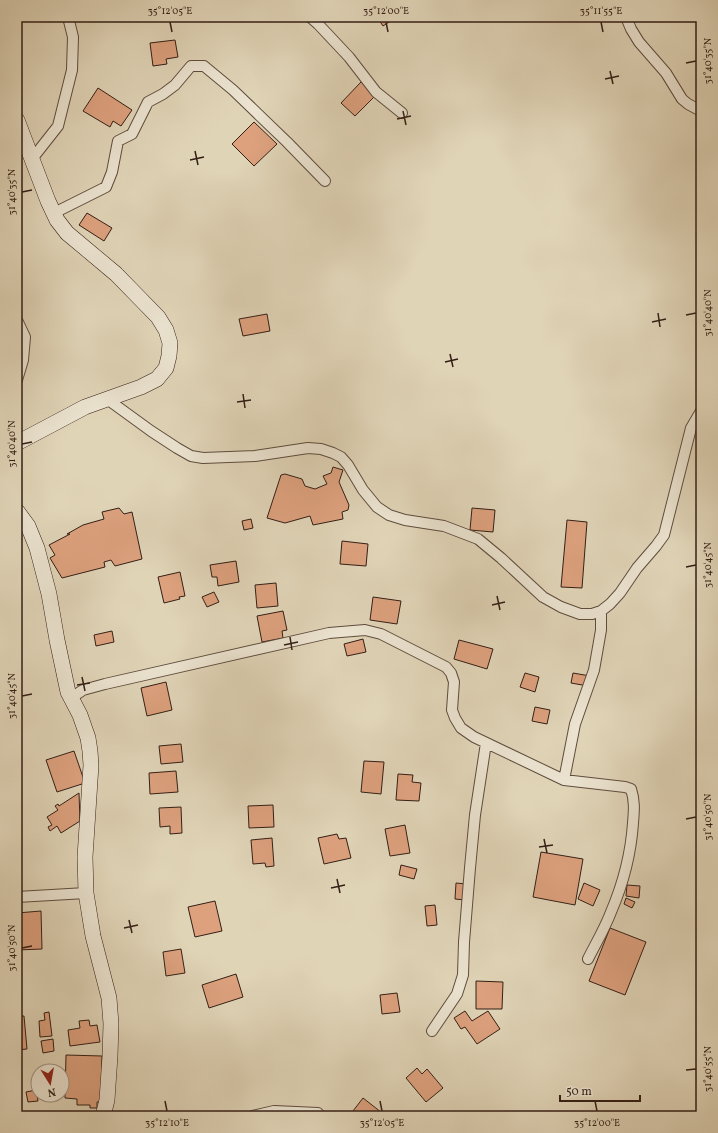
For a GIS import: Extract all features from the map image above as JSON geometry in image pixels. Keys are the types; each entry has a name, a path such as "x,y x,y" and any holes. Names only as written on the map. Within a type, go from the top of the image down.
{"street":[{"path":"32,159 58,126 72,70 73,37 68,17"},
{"path":"310,17 349,57 376,92 402,113"},
{"path":"626,17 639,42 666,73 682,99 701,111"},
{"path":"54,213 106,187 112,172 118,141 132,134 148,102 163,94 175,84 191,66 204,66 234,90 325,181"},
{"path":"17,120 48,201 57,220 67,233 116,274 158,318 166,330 170,344 166,368 157,379 141,387 85,407 17,443"},
{"path":"17,320 25,337 23,360 17,380"},
{"path":"107,399 151,431 191,456 203,458 255,456 308,448 321,449 333,453 341,457 348,465 363,490 377,508 389,515 405,520 444,526 478,539 543,597 561,607 580,614 592,614 601,611 610,604 664,535 691,428 701,411"},
{"path":"17,511 28,526 36,548 49,594 56,640 68,692 80,715 88,738 90,751 85,857 86,893 93,936 109,998 111,1024 107,1100 103,1116"},
{"path":"564,780 575,724 594,670 601,630 601,611"},
{"path":"71,698 83,690 112,682 329,633 365,630 381,634 446,667 451,673 454,682 452,710 455,718 461,728 474,737 564,780 631,789 634,806 632,843 623,878 611,912 588,959"},
{"path":"432,1031 457,994 463,975 464,942 475,815 486,743"},
{"path":"17,897 86,893"},
{"path":"252,1116 318,1113 320,1116"}],"building":[{"path":"377,17 390,17 392,20 383,26"},
{"path":"175,40 178,57 166,59 167,64 153,66 150,43"},
{"path":"361,82 375,96 355,116 341,103"},
{"path":"98,88 132,110 121,126 113,121 110,127 83,111"},
{"path":"254,122 277,144 254,166 232,144"},
{"path":"87,213 112,228 104,241 79,225"},
{"path":"267,314 270,331 243,336 239,319"},
{"path":"333,467 343,470 339,482 349,505 348,510 342,512 343,519 313,525 310,516 285,523 267,518 281,475 285,474 302,479 305,486 315,489 327,484 323,476 331,473"},
{"path":"119,508 124,514 132,512 142,559 115,566 111,560 104,562 105,567 62,578 50,558 55,555 49,545 83,525 104,519 102,512"},
{"path":"472,508 495,510 493,532 470,530"},
{"path":"251,519 253,528 244,530 242,521"},
{"path":"567,520 587,522 582,588 561,587"},
{"path":"342,541 368,544 366,566 340,564"},
{"path":"236,561 239,582 218,586 217,577 212,577 210,565"},
{"path":"180,572 185,596 179,597 180,599 164,603 158,577"},
{"path":"276,583 278,606 257,608 255,585"},
{"path":"214,592 219,602 207,607 202,597"},
{"path":"373,597 401,601 397,624 370,620"},
{"path":"283,611 287,630 282,631 283,638 262,642 257,616"},
{"path":"112,631 114,642 96,646 94,635"},
{"path":"363,639 366,652 347,656 344,644"},
{"path":"459,640 493,649 487,669 454,659"},
{"path":"525,673 539,677 535,692 520,687"},
{"path":"573,673 590,676 588,686 571,683"},
{"path":"166,682 172,710 147,716 141,688"},
{"path":"535,707 550,710 547,724 532,721"},
{"path":"181,744 183,762 161,764 159,746"},
{"path":"74,751 85,783 57,792 46,760"},
{"path":"364,761 384,762 381,794 361,792"},
{"path":"176,771 178,792 150,794 149,773"},
{"path":"398,774 413,775 412,782 421,783 419,801 396,800"},
{"path":"79,793 80,821 61,833 57,826 50,831 48,827 52,825 47,817 58,810 55,806 58,804 59,806"},
{"path":"273,805 274,827 249,828 248,806"},
{"path":"181,807 182,833 170,834 170,826 160,827 159,808"},
{"path":"405,825 410,853 390,856 385,829"},
{"path":"337,834 339,839 346,838 351,858 324,864 318,838"},
{"path":"272,838 274,866 266,867 265,863 253,864 251,840"},
{"path":"541,852 583,859 575,905 533,897"},
{"path":"401,865 417,869 414,879 399,875"},
{"path":"456,883 466,884 465,900 455,899"},
{"path":"584,883 600,890 593,906 578,899"},
{"path":"627,885 640,886 639,898 626,896"},
{"path":"626,898 635,902 632,908 624,904"},
{"path":"215,901 222,931 195,937 188,907"},
{"path":"435,905 437,925 427,926 425,906"},
{"path":"41,911 42,949 17,950 17,913"},
{"path":"610,928 646,942 625,995 589,981"},
{"path":"181,949 185,973 166,976 163,952"},
{"path":"236,974 243,997 209,1008 202,985"},
{"path":"476,981 503,982 502,1009 476,1009"},
{"path":"397,993 400,1012 382,1014 380,995"},
{"path":"465,1011 472,1021 488,1011 500,1029 477,1044 465,1027 461,1029 454,1018"},
{"path":"49,1012 52,1036 40,1037 39,1021 45,1020 44,1013"},
{"path":"17,1016 24,1016 27,1049 17,1050"},
{"path":"89,1020 90,1026 97,1025 100,1042 70,1046 68,1030 80,1028 79,1021"},
{"path":"53,1039 54,1051 43,1053 41,1041"},
{"path":"66,1055 102,1056 101,1102 97,1102 97,1108 90,1108 90,1105 77,1105 77,1099 70,1098 70,1063 66,1063"},
{"path":"417,1068 422,1074 427,1069 443,1088 426,1102 406,1078"},
{"path":"30,1091 30,1102 28,1102 26,1092"},
{"path":"363,1098 386,1116 365,1116 361,1112 358,1116 353,1111"}]}
